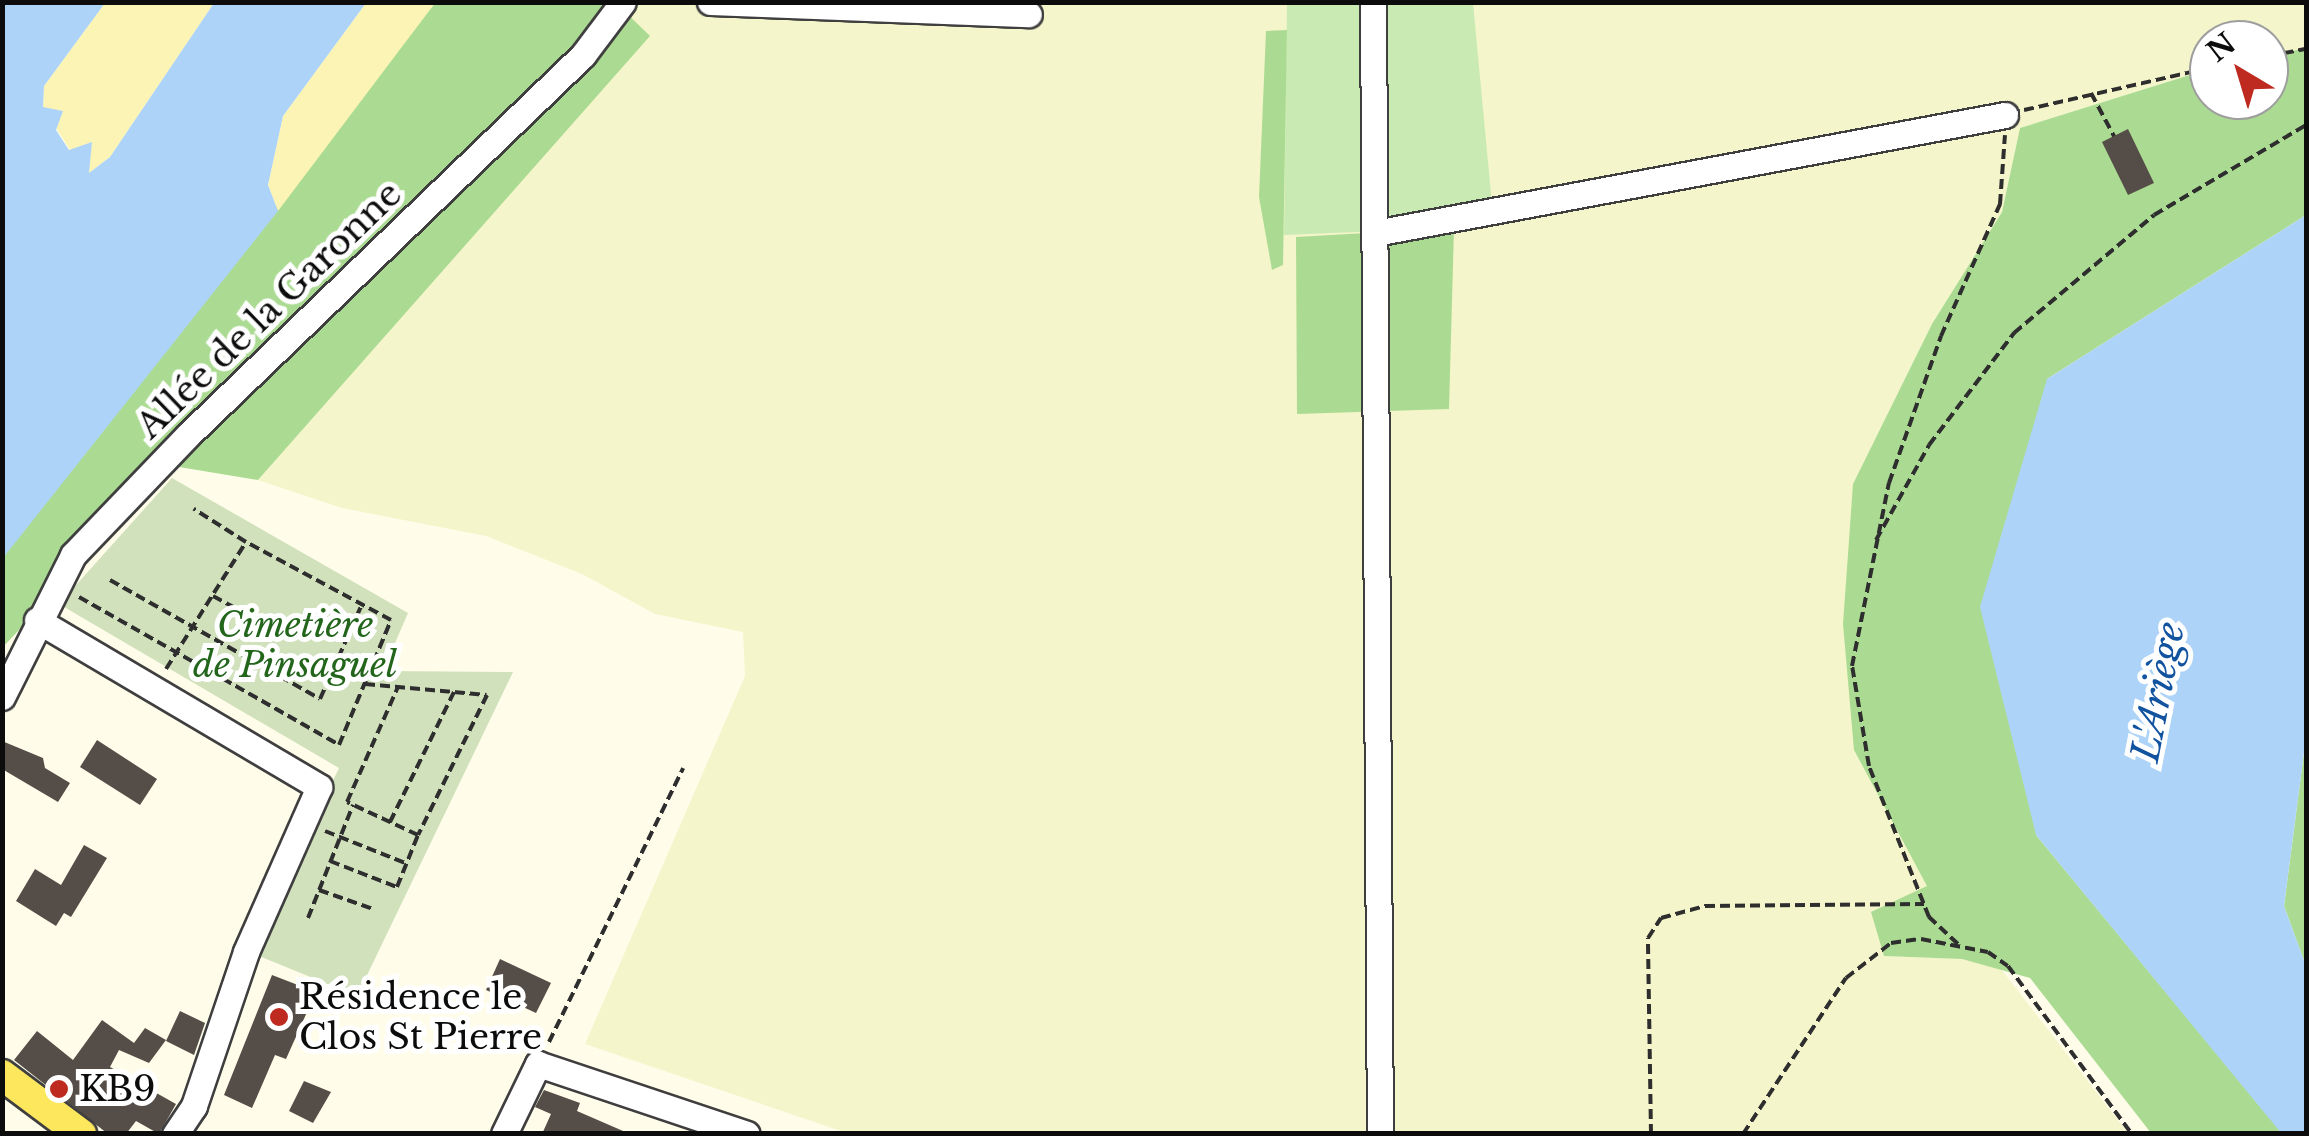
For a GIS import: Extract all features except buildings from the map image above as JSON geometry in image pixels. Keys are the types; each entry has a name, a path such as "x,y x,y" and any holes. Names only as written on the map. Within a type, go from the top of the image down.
{"main road":[{"path":"8,1087 80,1134"}],"street":[{"name":"Allée de la Garonne","path":"2,696 73,555 187,436 583,55 623,2"},
{"path":"710,2 1029,14"},
{"path":"1373,2 1380,1134"},
{"path":"1374,233 2006,115"},
{"path":"37,620 318,787 246,952 194,1106 175,1134"},
{"path":"504,1134 538,1064 747,1134"}],"path":[{"path":"1958,944 1924,904 1869,766 1852,666 1873,544 1941,336 2000,204 2006,115 2189,72"},
{"path":"2091,93 2114,136"},
{"path":"1873,544 1929,445 2014,333 2154,215 2306,125"},
{"path":"77,596 338,746 392,620 246,542 194,509"},
{"path":"153,690 246,542"},
{"path":"110,580 320,699 362,604"},
{"path":"213,596 285,634"},
{"path":"330,862 396,887 487,695 364,684"},
{"path":"398,687 347,802 418,834"},
{"path":"390,822 454,692"},
{"path":"538,1064 683,768"},
{"path":"308,918 353,805"},
{"path":"321,829 406,863"},
{"path":"319,890 373,909"},
{"path":"1651,1134 1648,938 1660,918 1705,906 1924,904"},
{"path":"1743,1134 1846,978 1871,954 1920,940 1958,944 2008,966 2132,1134"}],"green space":[{"path":"435,3 616,3 650,36 258,480 173,466 3,647 2,558"},
{"path":"616,3 2306,3 2306,48 2289,52 2289,20 2189,20 2189,75 2020,128 2002,212 1932,324 1853,484 1854,750 1928,886 1884,956 1962,959 2001,969 2128,1133 847,1133 585,1044 745,676 743,632 655,614 582,574 486,536 342,508 258,480 649,36"},
{"path":"1287,3 1473,3 1493,215 1454,228 1284,235"},
{"path":"1287,30 1283,265 1272,270 1259,197 1266,31"},
{"path":"2306,48 2306,215 2047,379 2036,835 2282,1133 2151,1133 2030,978 1962,959 1884,956 1871,912 1927,886 1854,750 1843,624 1853,484 1932,324 2002,212 2020,128 2189,75 2189,120 2289,120 2289,52"},
{"path":"1454,228 1449,409 1297,414 1296,237"},
{"name":"Cimetière de Pinsaguel","path":"172,478 408,613 383,671 513,672 357,996 249,952 339,768 59,604"},
{"path":"2306,737 2306,966 2284,906"}],"sand":[{"path":"105,3 214,3 110,157 88,174 92,142 70,150 43,107 44,86"},
{"path":"366,3 435,3 278,211 268,185 283,116"}],"water":[{"path":"3,2 105,3 44,86 43,107 63,111 56,130 69,150 92,142 89,173 110,157 214,3 366,3 283,116 268,185 278,211 3,558"},
{"name":"L'Ariège","path":"2306,215 2306,737 2284,906 2306,966 2306,1133 2282,1134 2036,835 1980,607 2047,379"}],"place":[{"name":"Résidence le Clos St Pierre","path":"279,1017"},
{"name":"KB9","path":"59,1089"}]}
